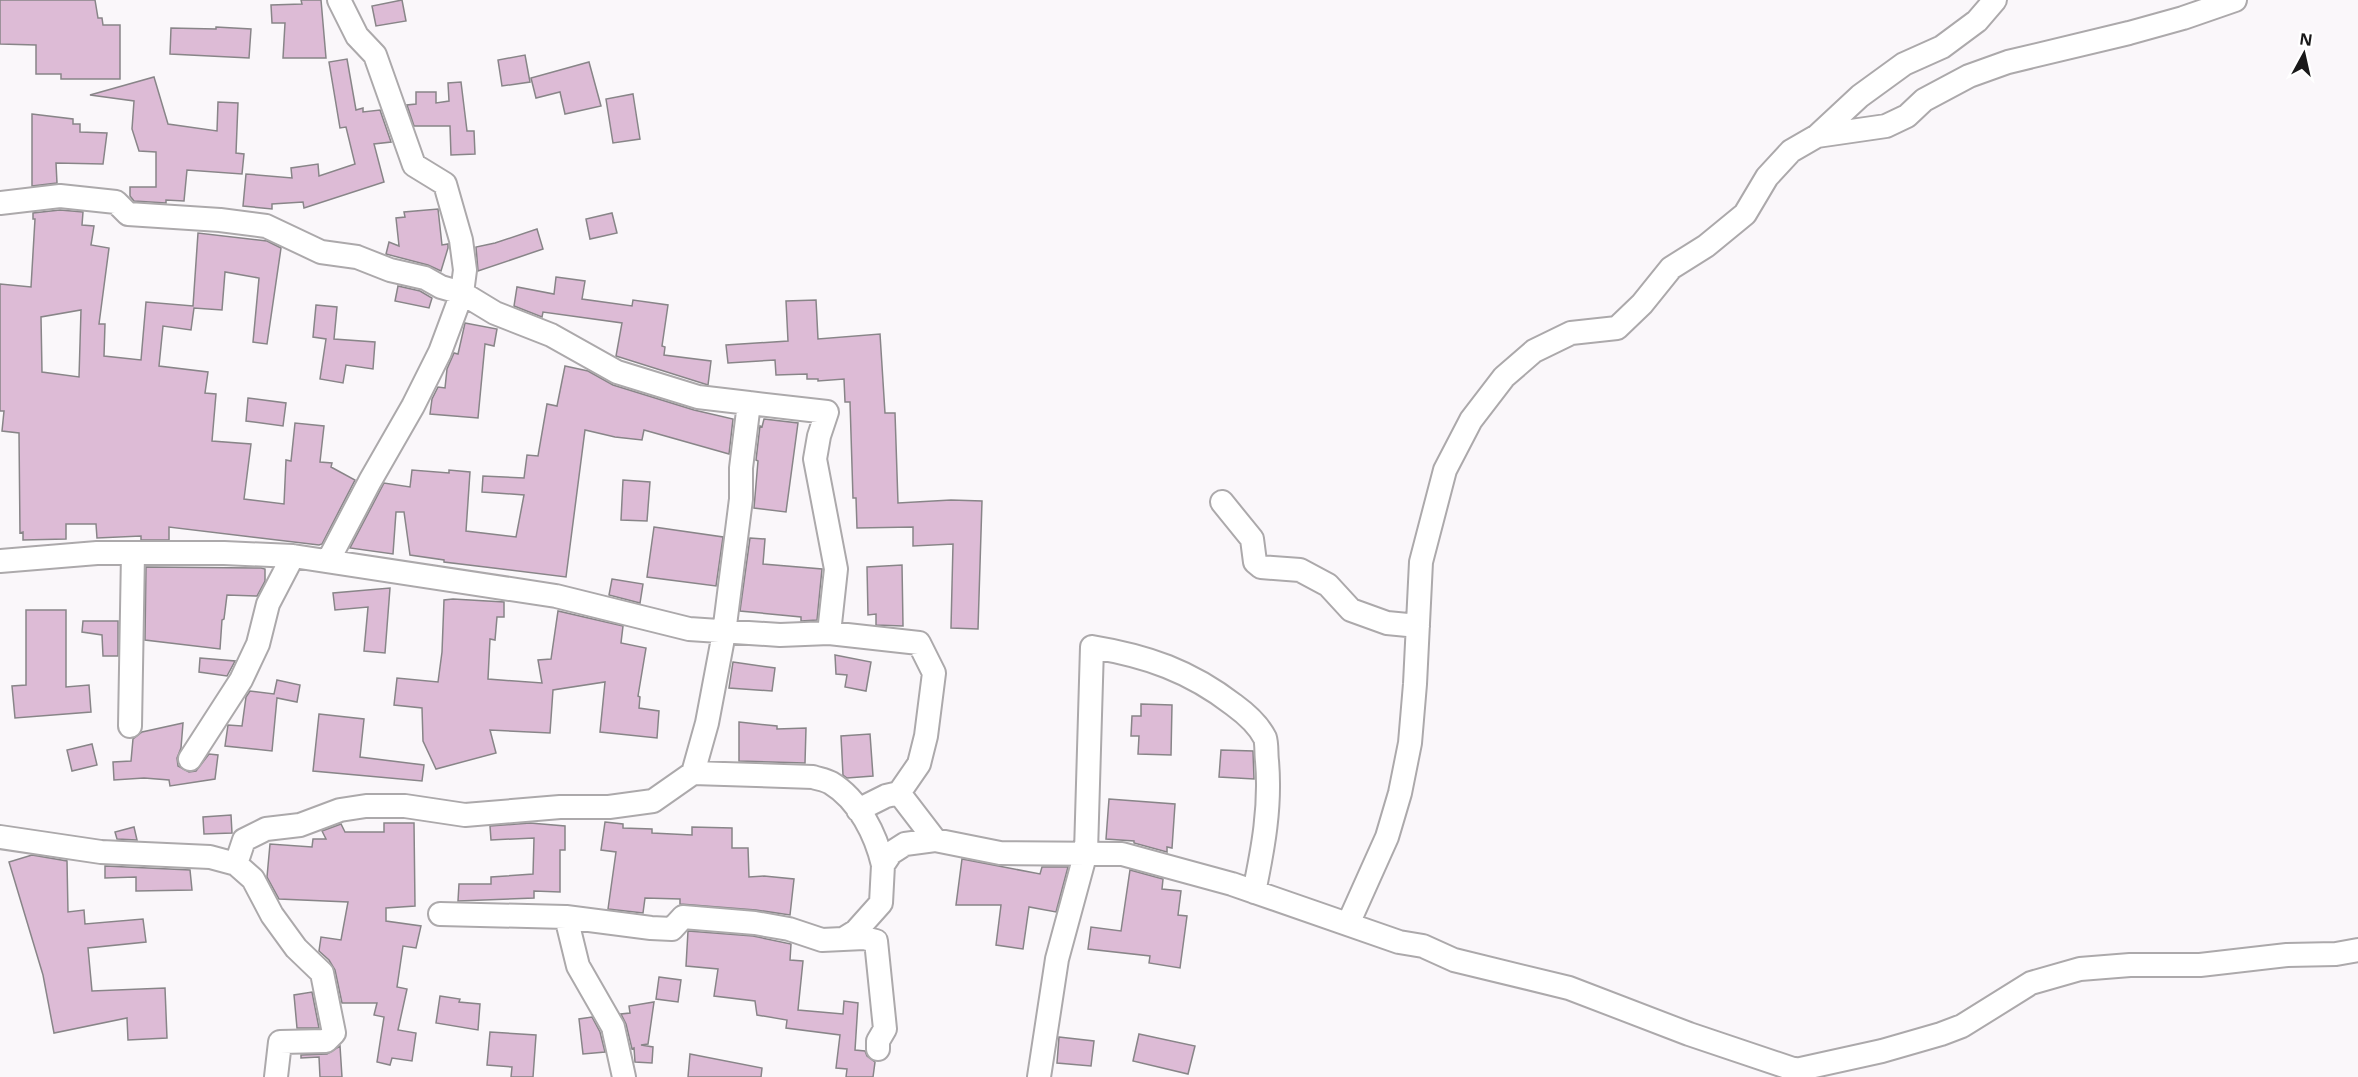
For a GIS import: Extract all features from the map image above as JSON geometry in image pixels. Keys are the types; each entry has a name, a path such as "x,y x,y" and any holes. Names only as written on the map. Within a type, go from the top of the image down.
{"street":[{"path":"328,561 413,406 440,351 462,293 465,270 461,240 445,184 414,165 375,55 357,36 339,0"},
{"path":"1348,924 1387,837 1400,793 1410,743 1421,562 1445,470 1471,420 1504,377 1534,351 1571,333 1617,328 1642,304 1671,268 1706,246 1745,214 1767,177 1791,150 1817,136 1860,96 1904,64 1941,47 1977,21 1995,0"},
{"path":"1817,136 1886,126 1907,116 1924,100 1969,76 2008,62 2183,18 2235,0"},
{"path":"0,203 60,196 116,202 128,214 220,220 266,226 321,252 357,257 462,293 495,313 551,335 617,372 698,397 827,412 819,436 815,459 836,569 829,633"},
{"path":"693,773 707,723 724,633 741,499 741,468 749,403"},
{"path":"1222,502 1252,539 1255,562 1261,567 1300,570 1328,585 1351,610 1387,622 1418,626"},
{"path":"0,561 98,553 224,553 293,556 556,596 689,629 780,635 829,633 919,643 934,673 920,764 899,793 886,796 858,810"},
{"path":"130,726 133,553"},
{"path":"190,759 241,680 258,644 268,604 293,556"},
{"path":"1039,1077 1057,958 1086,852 1092,647 1128,652 1190,675 1245,714 1265,739 1269,786 1264,842 1254,892"},
{"path":"236,864 244,840 266,829 300,825 340,810 366,806 405,806 465,814 560,807 609,807 653,801 693,773 813,777 831,783 858,810 878,843 883,865 881,903 856,931 843,939"},
{"path":"899,793 935,840"},
{"path":"0,837 101,852 210,857 236,864 253,879 272,915 296,948 322,973 334,1033 326,1041 280,1042 276,1077"},
{"path":"883,865 891,853 905,844 935,840 1000,853 1086,852 1122,855 1254,892 1399,942 1423,946 1454,960 1569,988 1800,1074 1941,1034 1962,1026 2031,983 2080,969 2130,965 2200,965 2287,955 2336,954 2358,950"},
{"path":"440,914 566,916 672,929 683,917 789,928 822,940 864,938 876,941 885,1029 878,1041 878,1049"},
{"path":"566,916 578,966 613,1027 624,1077"}],"building":[{"path":"0,0 95,0 98,18 102,18 103,25 120,25 120,79 61,79 61,74 36,74 36,45 0,44"},
{"path":"301,0 321,0 326,58 283,58 285,23 272,23 271,5 302,4"},
{"path":"402,0 406,21 376,26 372,6"},
{"path":"216,27 251,29 249,58 170,54 171,28 216,29"},
{"path":"525,55 530,82 502,86 498,60"},
{"path":"347,59 356,110 363,108 363,112 380,110 391,142 374,144 384,182 304,208 303,202 272,204 272,209 243,206 246,174 292,178 291,168 318,164 319,176 355,164 346,127 340,128 329,62"},
{"path":"589,62 601,106 565,114 560,92 536,98 531,78"},
{"path":"154,77 168,124 217,131 218,102 238,103 236,153 244,154 242,174 187,170 184,201 166,200 166,203 134,201 130,196 130,187 156,187 156,152 139,151 132,129 134,101 90,95"},
{"path":"461,82 467,131 474,131 475,154 451,155 450,126 414,126 407,105 416,104 416,92 436,92 436,103 449,101 448,83"},
{"path":"633,94 640,139 613,143 606,99"},
{"path":"32,114 73,119 73,124 80,124 80,132 107,133 103,164 56,163 57,183 32,186"},
{"path":"438,209 442,245 448,244 441,271 428,265 386,254 389,242 399,246 396,218 405,217 404,212"},
{"path":"60,210 83,212 82,225 94,226 91,245 109,248 99,324 105,324 104,356 141,360 146,302 193,306 198,233 267,241 281,248 267,344 253,342 259,278 225,272 222,310 194,308 191,330 163,326 159,366 208,372 205,393 216,394 212,441 251,444 244,499 284,504 286,460 291,461 295,423 324,426 320,462 332,463 331,467 355,480 322,544 169,527 169,540 141,540 141,536 97,538 96,524 66,524 66,539 23,540 23,532 20,533 19,433 2,431 4,411 0,411 0,284 31,287 35,219 33,219 33,213","holes":["81,310 79,377 42,372 41,317"]},
{"path":"612,213 617,233 590,239 586,219"},
{"path":"537,229 543,249 478,271 476,247"},
{"path":"556,277 585,281 582,299 632,306 633,300 668,305 662,346 665,347 664,355 711,361 708,385 616,356 622,323 543,312 542,317 514,306 517,287 554,294"},
{"path":"398,286 420,291 432,298 429,308 395,301"},
{"path":"816,300 818,339 880,334 885,413 895,413 898,503 982,501 978,629 951,628 953,544 913,546 913,527 857,528 856,498 853,498 850,402 845,402 844,379 818,381 818,379 807,379 807,374 776,375 775,360 728,363 726,345 788,341 786,301"},
{"path":"316,305 337,307 334,339 375,342 373,369 346,365 343,383 320,379 326,339 313,337"},
{"path":"465,323 497,329 494,346 485,344 478,418 430,414 432,399 438,387 445,388 447,369 454,353 458,354"},
{"path":"565,366 588,371 613,385 694,410 733,419 729,454 644,430 642,440 585,430 566,577 444,562 444,560 410,555 404,512 396,512 393,554 350,548 384,483 410,487 412,470 470,472 466,531 516,537 524,495 482,492 483,476 524,478 527,455 538,456 547,404 557,406"},
{"path":"248,398 286,403 283,426 246,421"},
{"path":"764,419 798,423 786,512 754,508 758,461 756,460 760,426 762,427"},
{"path":"623,480 650,482 647,521 621,520"},
{"path":"654,527 723,537 716,586 647,577"},
{"path":"750,538 765,539 763,564 822,569 817,620 801,621 801,617 740,611"},
{"path":"902,565 903,626 876,625 876,614 868,615 867,567"},
{"path":"146,567 261,568 265,569 265,581 257,596 227,595 220,649 145,640"},
{"path":"612,579 643,584 640,603 609,595"},
{"path":"390,588 385,653 364,651 368,607 335,610 333,593"},
{"path":"444,600 504,602 504,617 497,617 495,640 490,639 488,679 542,683 538,660 551,659 558,611 623,626 621,643 646,648 638,696 640,697 639,708 659,711 657,738 600,732 605,682 553,690 550,733 490,730 496,753 436,769 423,741 422,708 394,705 397,678 438,682 442,652"},
{"path":"26,610 66,610 66,687 89,685 91,712 15,718 12,686 26,685"},
{"path":"83,621 118,621 118,656 103,656 102,635 82,632"},
{"path":"835,655 871,662 866,691 845,687 847,675 836,674"},
{"path":"200,658 235,661 227,676 199,672"},
{"path":"733,662 775,668 772,691 729,688"},
{"path":"277,680 300,685 297,702 277,698 272,751 225,746 228,725 242,726 246,697 250,691 274,694"},
{"path":"1141,704 1172,705 1171,755 1138,754 1139,736 1131,736 1132,716 1141,716"},
{"path":"319,714 364,719 360,757 424,765 422,781 313,771"},
{"path":"739,722 777,726 777,729 806,728 805,763 739,761"},
{"path":"183,723 181,748 177,758 178,766 189,772 196,771 209,754 218,755 215,779 170,786 169,780 144,778 114,780 113,762 131,761 133,739 142,732"},
{"path":"870,734 873,776 847,778 843,775 841,736"},
{"path":"92,744 97,765 72,771 67,750"},
{"path":"1221,750 1253,751 1254,779 1219,777"},
{"path":"1109,799 1175,804 1172,848 1167,847 1167,852 1134,843 1134,841 1106,839"},
{"path":"231,815 232,833 204,834 203,817"},
{"path":"605,822 623,824 623,828 652,829 652,833 692,835 692,827 732,828 732,848 748,848 749,877 794,879 790,915 680,904 680,899 645,898 643,913 608,909 616,852 601,850"},
{"path":"384,823 414,823 415,906 386,908 386,921 421,926 416,948 403,946 397,987 407,989 398,1030 416,1033 412,1061 392,1058 390,1065 377,1062 384,1017 374,1015 377,1003 342,1003 335,970 329,960 319,951 321,937 341,940 348,902 279,899 267,877 270,844 312,847 313,839 326,839 322,831 341,824 345,832 384,832"},
{"path":"530,823 565,826 565,850 560,850 560,892 534,891 534,898 458,901 459,884 491,884 491,877 533,874 534,838 491,840 490,826"},
{"path":"134,827 137,840 117,839 115,832"},
{"path":"32,855 67,861 68,912 84,910 85,924 143,919 146,942 88,948 92,991 165,988 167,1038 128,1040 127,1018 54,1033 43,975 9,862"},
{"path":"962,859 1040,874 1042,867 1068,867 1056,912 1029,907 1023,949 996,945 1001,905 956,905"},
{"path":"105,866 190,870 192,890 136,891 136,877 105,878"},
{"path":"1130,870 1163,879 1162,889 1181,891 1178,915 1187,916 1180,968 1149,963 1150,956 1088,949 1091,927 1121,931"},
{"path":"688,931 753,936 791,944 790,960 803,961 798,1010 843,1014 844,1001 858,1003 855,1050 865,1051 867,1056 875,1062 873,1077 846,1077 847,1069 836,1068 840,1035 786,1028 787,1020 757,1015 755,1001 714,996 718,969 686,966"},
{"path":"659,977 681,980 678,1002 656,999"},
{"path":"312,992 319,1028 297,1028 294,995"},
{"path":"440,996 460,999 459,1002 480,1004 478,1030 436,1023"},
{"path":"654,1002 648,1044 641,1045 653,1047 652,1063 635,1062 634,1048 632,1049 621,1014 630,1013 629,1006"},
{"path":"592,1017 600,1032 605,1052 583,1054 579,1019"},
{"path":"490,1032 536,1035 533,1077 511,1077 512,1067 487,1065"},
{"path":"1139,1034 1195,1046 1188,1074 1133,1061"},
{"path":"1059,1037 1094,1041 1091,1066 1057,1063"},
{"path":"340,1046 342,1077 320,1077 319,1057 301,1058 301,1055 327,1054"},
{"path":"690,1054 762,1068 761,1077 688,1077"}]}
